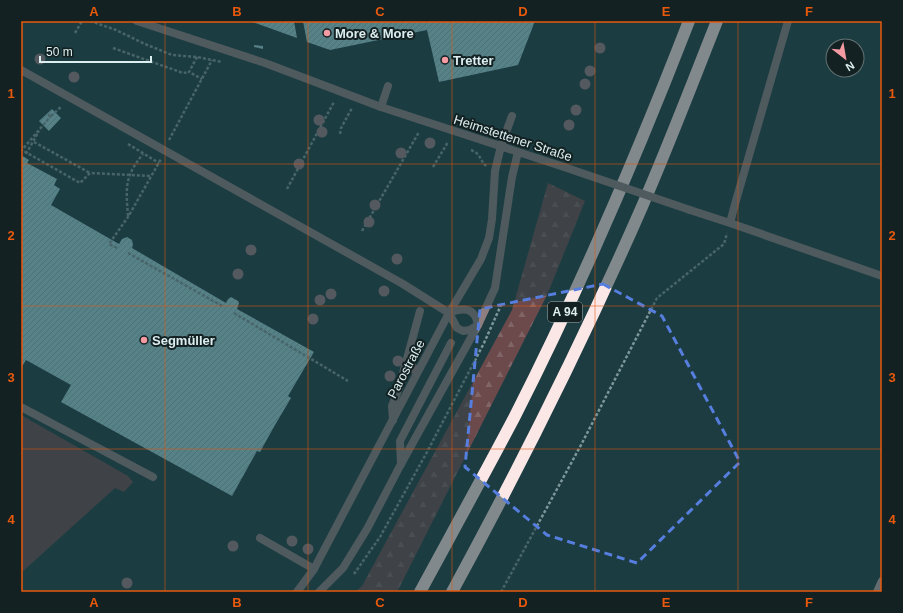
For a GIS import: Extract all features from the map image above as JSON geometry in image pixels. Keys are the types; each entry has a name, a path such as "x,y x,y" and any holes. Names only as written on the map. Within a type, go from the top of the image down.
{"highway":[{"name":"A 94","path":"420,592 515,415 570,302 616,199 689,21"},
{"name":"A 94","path":"452,592 537,430 641,209 716,21"}],"street":[{"name":"Heimstettener Straße","path":"137,21 264,63 381,107 564,167 882,276"},
{"path":"730,223 788,21"},
{"path":"21,70 341,248 420,294 449,313 457,328 463,331 470,330 478,325"},
{"path":"381,107 388,86"},
{"name":"Parostraße","path":"297,592 314,569 449,313 481,259 489,238 492,219 494,171 512,116"},
{"path":"319,592 343,568 368,529 401,464 478,325 494,288 512,177 518,152"},
{"path":"449,313 458,309 469,311 475,316 478,325"},
{"path":"393,420 392,406 399,388 420,311"},
{"path":"401,464 400,441 451,344"},
{"path":"21,407 153,477"},
{"path":"260,538 314,569"},
{"path":"877,592 882,581"}],"path":[{"path":"75,33 82,21"},
{"path":"90,21 116,30 144,44 172,55 212,60"},
{"path":"113,48 184,73 189,72 202,79"},
{"path":"189,72 197,57"},
{"path":"286,189 334,102"},
{"path":"62,106 51,116 49,115 50,117 21,150 80,183 90,174"},
{"path":"340,134 341,128 352,108"},
{"path":"26,154 34,142 40,128"},
{"path":"362,231 419,132"},
{"path":"34,142 90,174 152,176"},
{"path":"433,167 448,142"},
{"path":"128,216 127,191 129,176 134,165 143,154"},
{"path":"501,592 581,445 657,298 724,244 730,223"},
{"path":"128,253 224,307"},
{"path":"234,313 348,381"}],"highlighted area":[{"path":"603,284 662,316 740,462 637,563 547,535 465,467 480,309"}],"green space":[{"path":"548,183 585,201 548,293 397,592 355,592 362,586 512,310"},
{"path":"21,415 128,476 133,482 124,492 115,488 21,573"}],"building":[{"path":"250,21 294,21 297,38"},
{"path":"303,21 535,21 518,65 439,82 427,30 330,50 307,42"},
{"path":"254,45 263,46 263,49 254,47"},
{"path":"52,109 61,118 49,131 39,121"},
{"name":"Segmüller","path":"21,155 29,160 27,163 57,179 54,185 60,189 51,205 119,244 122,239 127,237 132,240 132,248 226,303 231,297 238,301 239,303 237,309 314,352 288,396 291,398 260,452 257,451 232,496 61,402 71,385 26,360 21,368"}],"place":[{"name":"More & More","path":"327,33"},
{"name":"Tretter","path":"445,60"},
{"name":"Segmüller","path":"144,340"}]}
